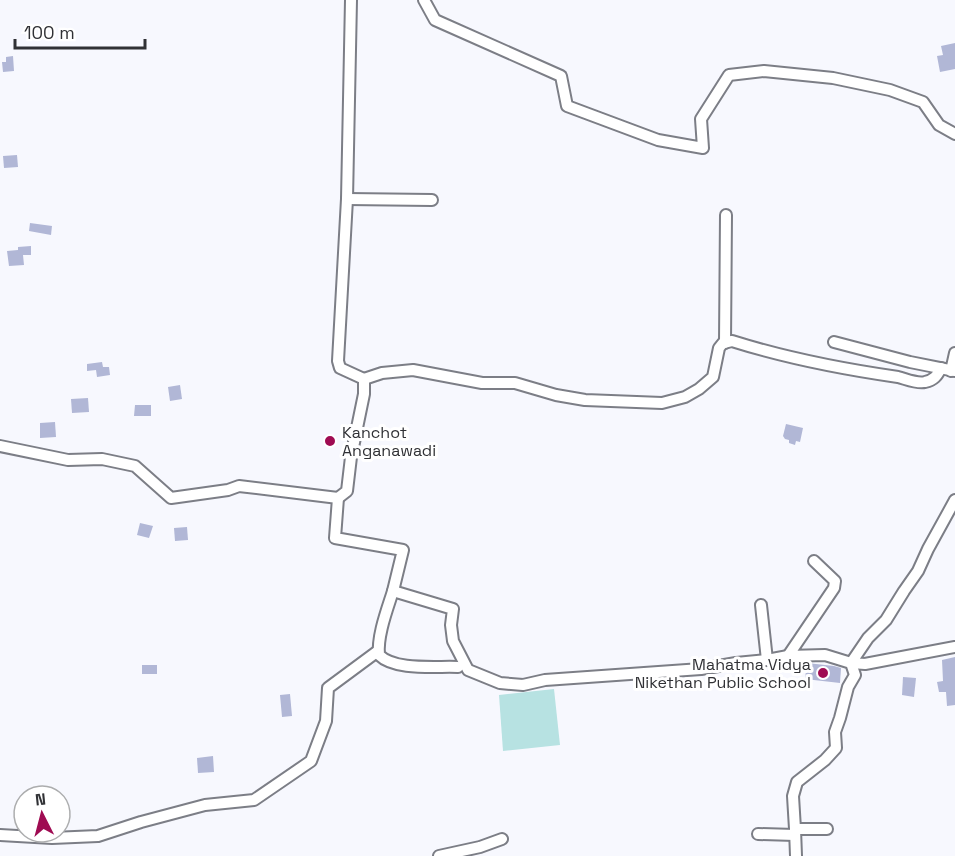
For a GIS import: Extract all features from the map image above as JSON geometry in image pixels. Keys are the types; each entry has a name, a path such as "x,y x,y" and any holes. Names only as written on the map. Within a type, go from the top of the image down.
{"street":[{"path":"351,0 348,199 338,361 340,368 364,379 382,373 413,370 482,383 515,383 556,395 585,400 662,403 685,397 713,377 719,348 732,341 794,359 923,383 949,370 955,353"},
{"path":"424,0 435,20 561,76 567,106 658,140 703,148 701,119 729,75 764,71 833,78 890,90 923,102 939,125 955,134"},
{"path":"348,199 432,200"},
{"path":"725,343 726,215"},
{"path":"834,342 949,370"},
{"path":"0,446 68,460 102,459 135,466 171,498 228,490 239,486 338,498 347,491 351,457 364,394 364,379"},
{"path":"338,498 335,538 403,550 378,655 397,665 458,667"},
{"path":"851,663 868,638 886,620 918,571 955,500"},
{"path":"788,656 834,588 835,581 814,561"},
{"path":"393,591 453,609 451,625 453,641 468,670 500,683 523,684 545,680 701,669 788,656 825,655 851,663 865,664 955,646"},
{"path":"761,605 767,660"},
{"path":"0,835 52,838 98,836 206,805 254,800 311,761 326,721 328,688 378,651"},
{"path":"796,856 793,796 796,782 825,760 836,748 835,732 848,687 855,675 851,663"},
{"path":"758,834 827,829"},
{"path":"439,856 480,847 502,839"}],"water":[{"path":"554,689 560,745 503,751 499,695"}],"building":[{"path":"955,43 955,69 940,72 937,56 943,55 941,46"},
{"path":"13,56 14,71 3,72 2,62 6,62 6,57"},
{"path":"17,155 18,167 4,168 3,156"},
{"path":"30,223 52,226 51,235 29,231"},
{"path":"31,246 31,255 23,255 24,265 9,266 7,251"},
{"path":"102,362 103,367 109,367 110,375 97,377 96,370 87,371 87,364"},
{"path":"180,385 182,399 170,401 168,387"},
{"path":"88,398 89,412 72,413 71,399"},
{"path":"135,405 151,405 151,416 134,416"},
{"path":"55,422 56,437 40,438 40,423"},
{"path":"786,424 803,428 800,442 796,441 795,445 789,443 789,440 783,436"},
{"path":"140,523 153,526 149,538 137,535"},
{"path":"187,527 188,540 175,541 174,528"},
{"path":"955,657 955,705 947,706 946,692 939,692 937,682 943,681 942,660"},
{"name":"Mahatma Vidya Nikethan Public School","path":"807,663 841,668 840,683 805,679"},
{"path":"142,665 157,665 157,674 142,674"},
{"path":"903,677 916,678 914,697 902,695"},
{"path":"290,694 292,716 282,717 280,695"},
{"path":"213,756 214,772 198,773 197,758"}],"place":[{"name":"Kanchot Anganawadi","path":"330,441"},
{"name":"Mahatma Vidya Nikethan Public School","path":"823,673"}]}
